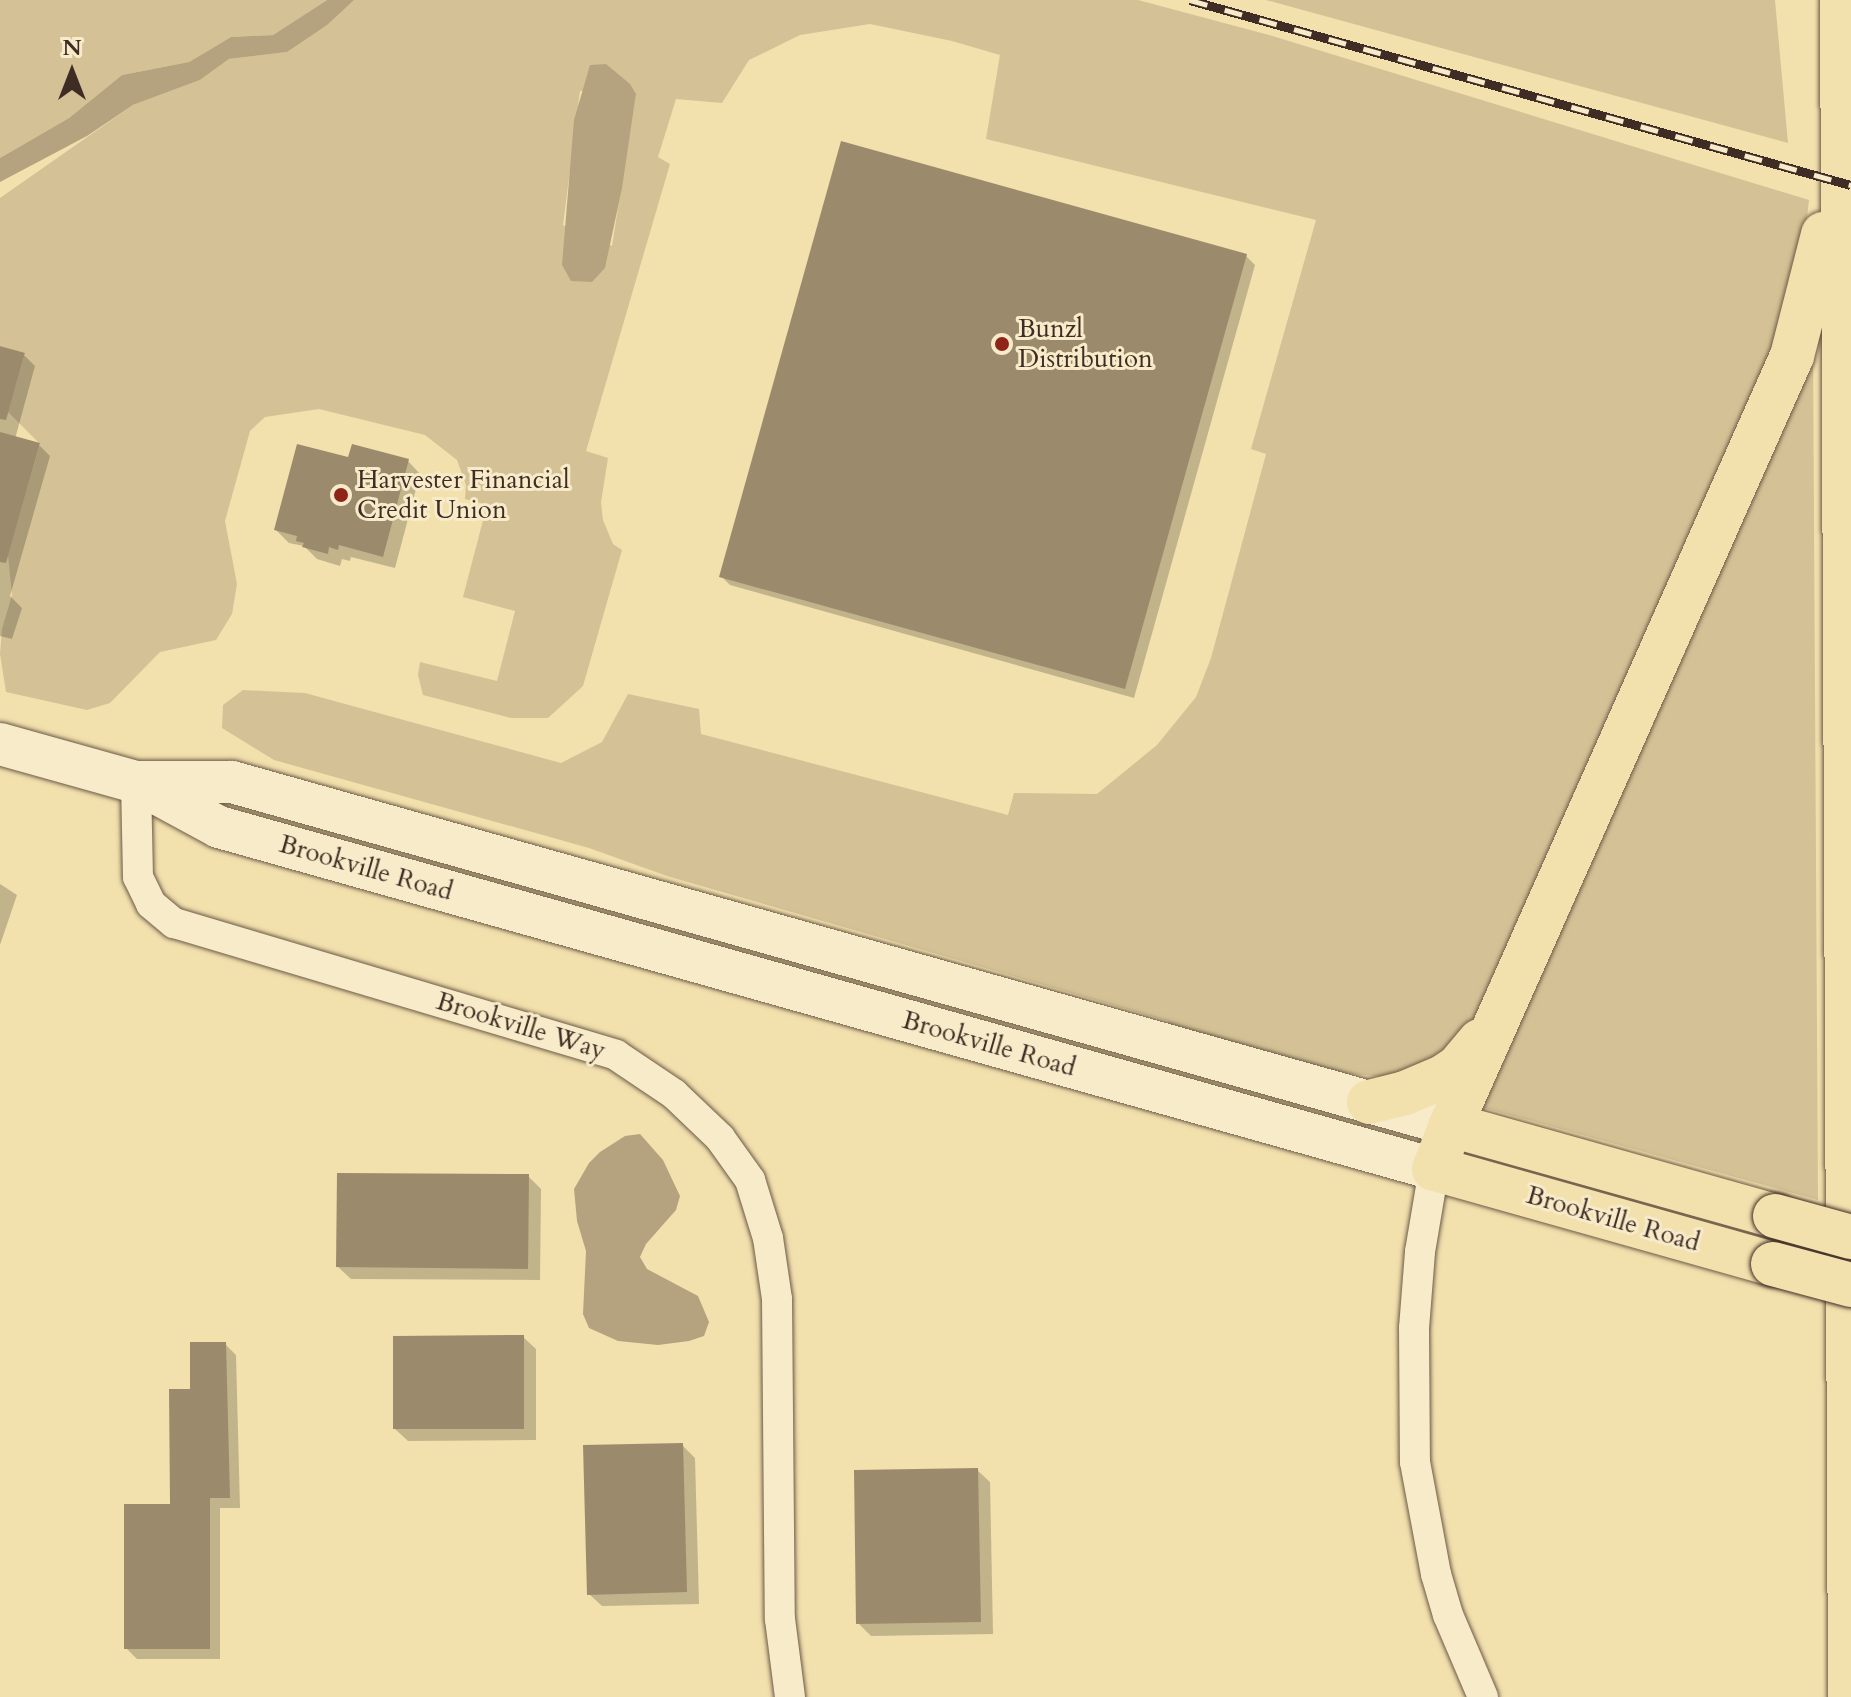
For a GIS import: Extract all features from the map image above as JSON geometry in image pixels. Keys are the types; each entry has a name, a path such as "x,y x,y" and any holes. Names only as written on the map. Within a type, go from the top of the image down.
{"main road":[{"path":"1842,0 1850,1697"},
{"path":"1434,1169 1492,1027 1792,356 1822,247 1842,45"},
{"name":"Brookville Road","path":"0,744 136,782 219,827 1851,1285"},
{"name":"Brookville Road","path":"136,782 232,782 1851,1237"},
{"path":"1369,1102 1421,1087 1450,1072 1492,1027"}],"street":[{"name":"Brookville Way","path":"136,782 138,877 151,904 174,923 616,1055 674,1094 720,1138 750,1180 768,1238 777,1299 780,1619 790,1697"},
{"path":"1434,1169 1420,1252 1414,1328 1415,1462 1436,1574 1448,1615 1483,1697"}],"shaded area":[{"path":"0,0 327,0 273,35 231,37 189,62 122,75 69,118 0,158"},
{"path":"327,0 354,0 327,25 287,52 229,59 200,80 133,105 87,136 0,182 0,158 69,118 122,75 189,62 231,37 273,35"},
{"path":"354,0 1138,0 1269,35 1809,200 1804,243 1755,406 1475,1019 1427,1064 1386,1077 1341,1073 1171,1030 1168,1021 667,876 589,848 274,760 222,728 223,705 243,690 305,693 561,763 602,742 628,694 699,709 701,734 1008,815 1014,793 1097,794 1157,745 1196,697 1211,658 1266,454 1251,449 1316,220 986,139 1000,55 952,41 870,24 800,35 749,60 722,103 676,99 658,157 670,164 586,451 608,458 601,502 603,520 613,544 622,550 583,686 548,718 511,718 423,695 418,675 420,662 497,681 515,611 463,597 487,505 465,499 466,485 457,460 425,435 319,409 265,417 250,431 225,521 237,584 232,614 216,640 160,652 110,703 87,710 6,692 0,654 2,629 12,595 8,555 40,444 8,412 25,354 0,346 0,198 133,105 200,80 229,59 287,52","holes":["580,91 636,94 612,246 563,225"]},
{"path":"1266,0 1775,0 1788,143"},
{"path":"606,64 630,84 636,94 622,188 605,268 592,282 571,281 562,265 574,120 590,65"},
{"path":"1813,343 1818,1200 1481,1107"},
{"path":"640,1134 663,1160 680,1196 676,1210 646,1244 640,1257 647,1269 698,1296 709,1322 704,1336 689,1341 658,1345 618,1341 589,1328 583,1314 586,1251 577,1221 574,1189 589,1163 600,1152 625,1136"}],"building":[{"name":"Bunzl Distribution","path":"841,141 1247,254 1125,689 719,577"},
{"path":"0,346 25,353 6,420 0,419"},
{"path":"0,432 40,443 6,563 0,562"},
{"name":"Harvester Financial Credit Union","path":"297,444 348,457 352,444 409,459 383,557 339,545 338,550 329,547 328,554 302,547 304,543 296,541 297,536 274,530"},
{"path":"337,1173 529,1174 528,1269 336,1267"},
{"path":"524,1335 524,1429 393,1429 393,1336"},
{"path":"190,1342 226,1342 230,1498 210,1498 210,1649 124,1649 124,1504 170,1504 169,1389 190,1389"},
{"path":"683,1443 687,1592 587,1595 583,1445"},
{"path":"978,1468 981,1622 856,1624 854,1470"}],"railway":[{"path":"1190,0 1851,185"}],"place":[{"name":"Bunzl Distribution","path":"1002,344"},
{"name":"Harvester Financial Credit Union","path":"341,495"}]}
